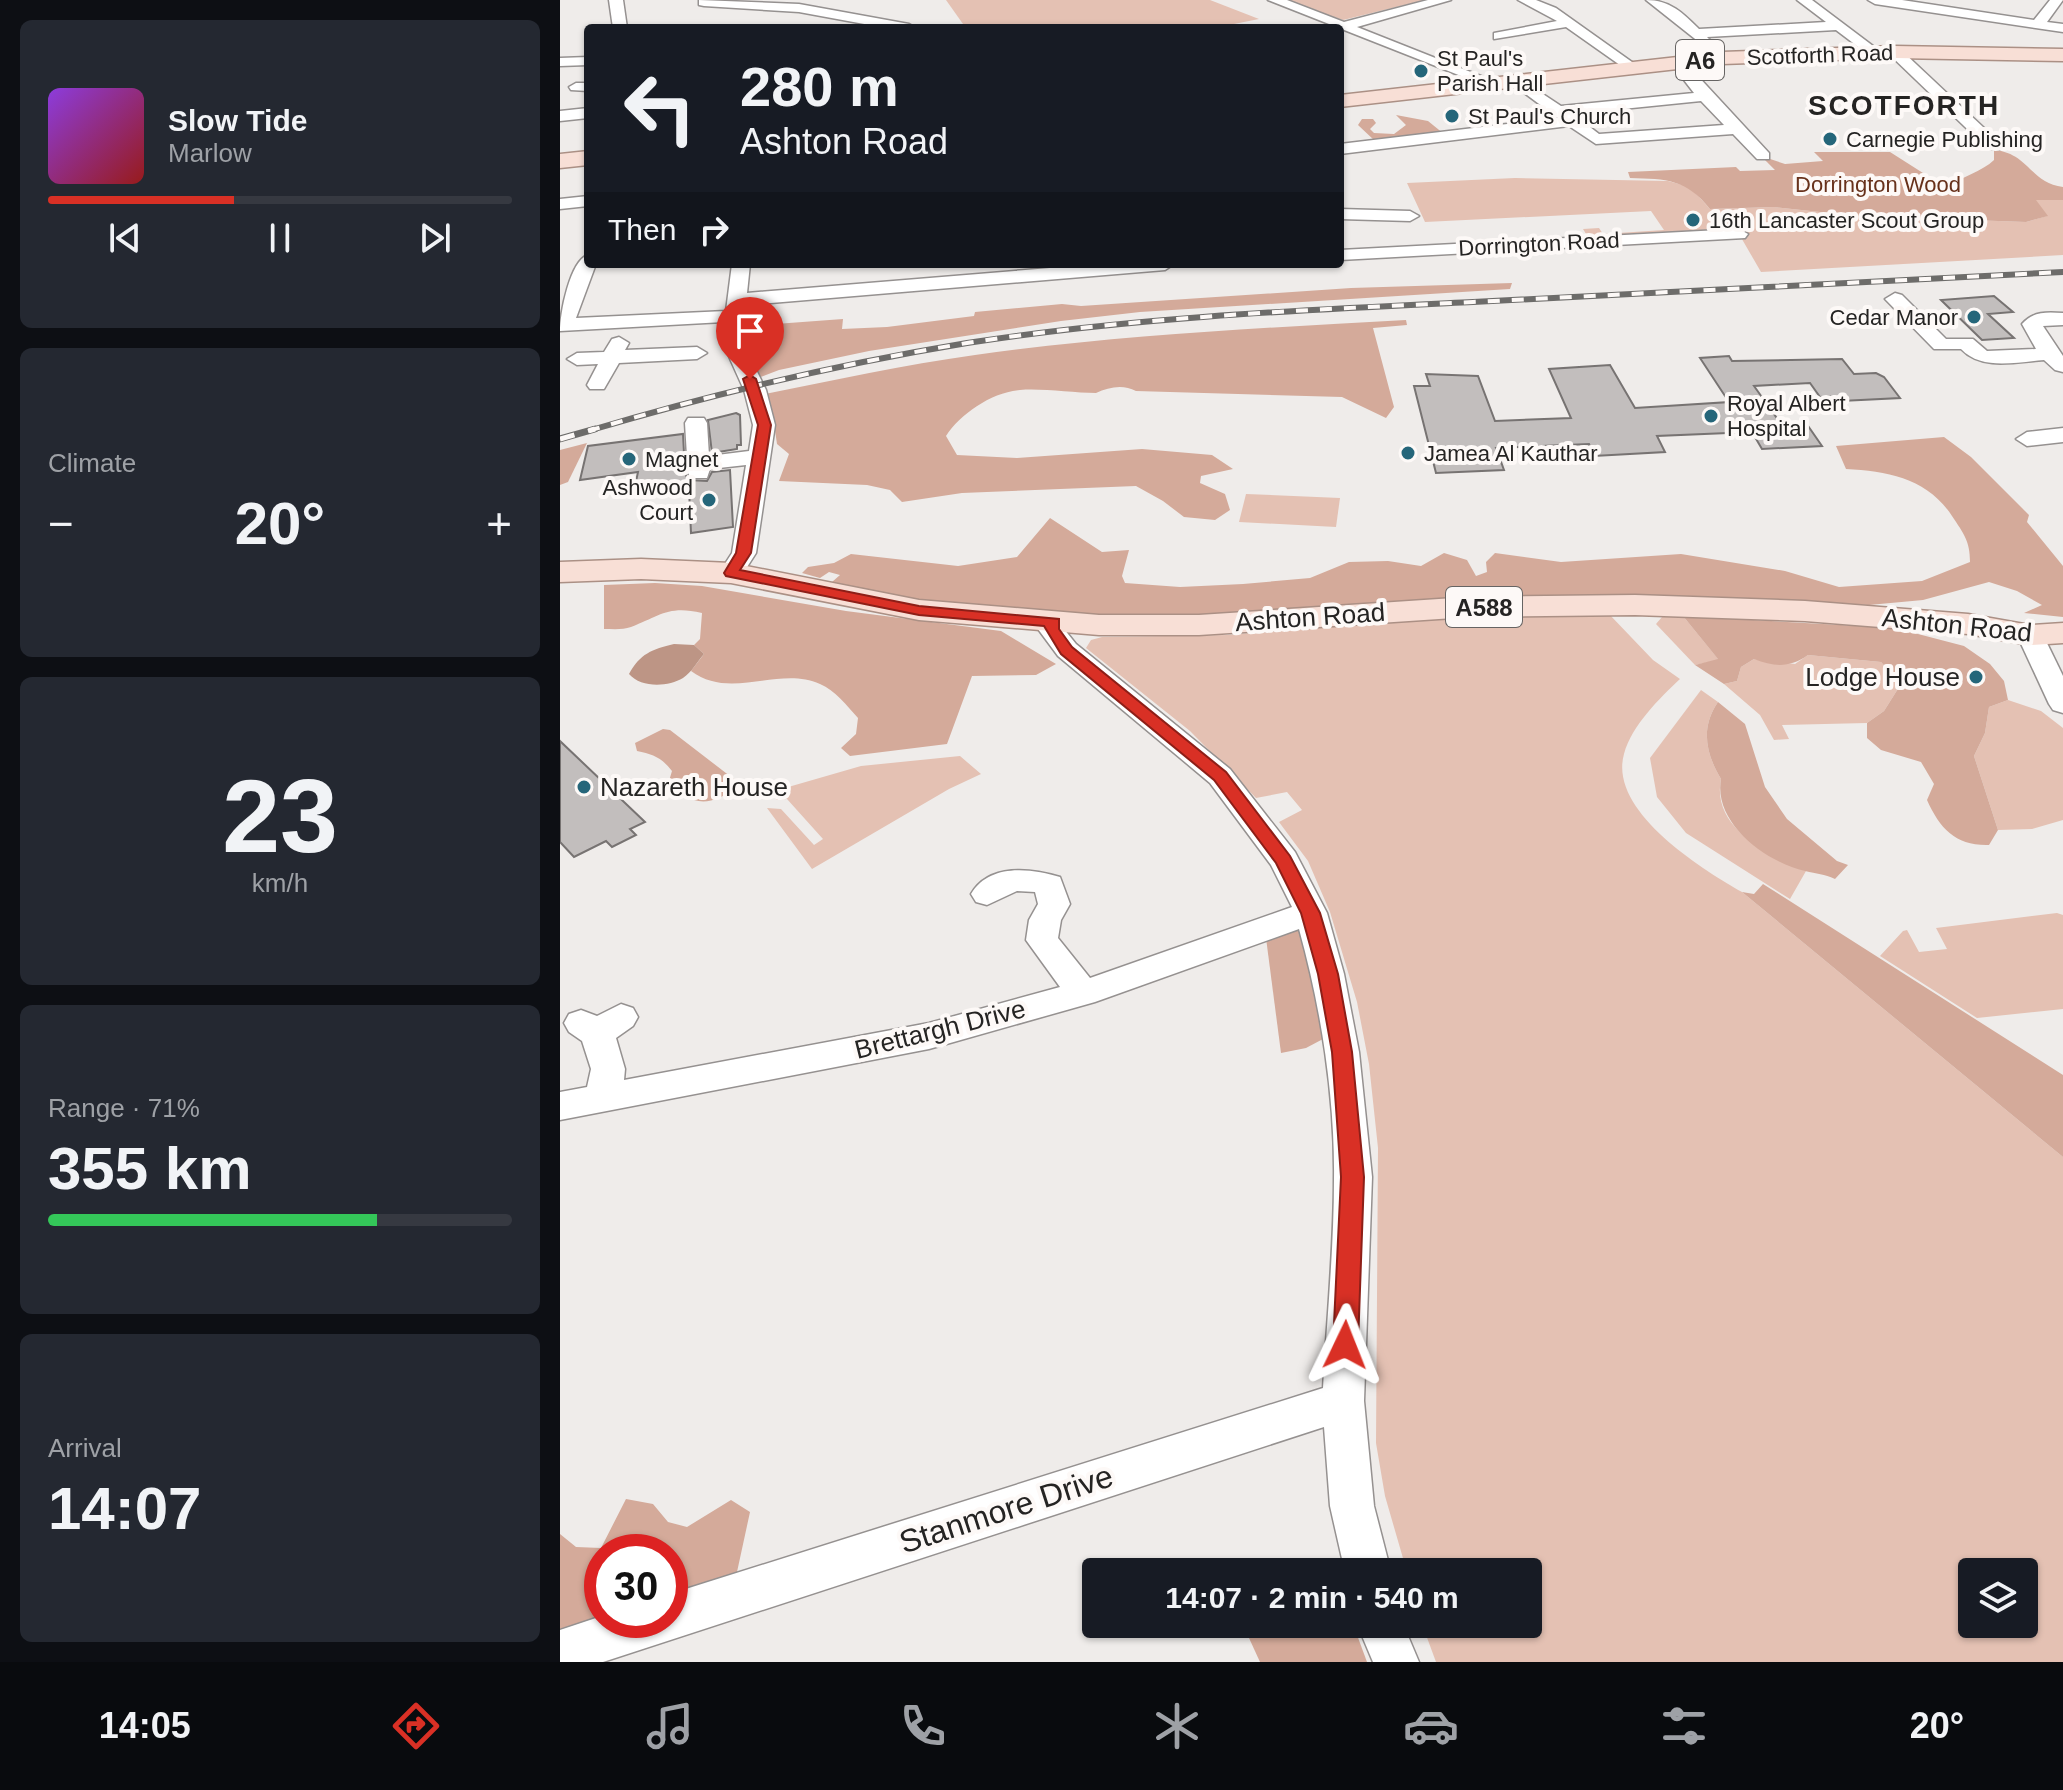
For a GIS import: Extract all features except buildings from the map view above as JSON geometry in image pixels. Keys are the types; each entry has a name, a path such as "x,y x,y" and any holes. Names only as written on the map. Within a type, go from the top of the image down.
{"main road":[{"name":"Scotforth Road","path":"1344,101 1722,58 1874,52 2061,56"},
{"path":"560,161 584,158"},
{"name":"Ashton Road","path":"560,572 641,569 731,573 919,610 1099,625 1199,625 1469,607 1635,605 1805,611 1968,624 2047,634"}],"street":[{"path":"616,0 619,24"},
{"path":"1275,0 1338,24"},
{"path":"1344,26 1444,0"},
{"path":"1525,0 1551,11 1632,67"},
{"path":"1653,0 1676,14 1722,58"},
{"path":"1804,0 1874,52"},
{"path":"1875,0 2063,28"},
{"path":"2038,24 2057,0"},
{"path":"705,6 799,4 891,24"},
{"path":"912,11 915,20 912,24"},
{"path":"1676,14 1693,13"},
{"path":"1499,36 1568,23"},
{"path":"1344,26 1494,84"},
{"path":"1696,33 1838,26"},
{"path":"1895,52 1994,146"},
{"path":"560,62 584,61"},
{"path":"1677,62 1763,156"},
{"path":"1517,81 1596,139 1736,129"},
{"path":"1344,148 1705,96"},
{"path":"560,116 584,113"},
{"path":"560,155 584,152"},
{"path":"560,204 584,201"},
{"path":"1344,214 1410,216"},
{"name":"Dorrington Road","path":"1344,255 1739,234"},
{"path":"585,268 562,325 628,323 984,272 1067,268"},
{"path":"731,573 744,553 764,425 755,390 732,341 741,268"},
{"path":"1895,299 1941,345 1966,343 1985,357 2056,361"},
{"path":"2056,361 2032,324 2044,318 2063,319"},
{"path":"597,385 628,323"},
{"path":"577,359 697,353"},
{"path":"696,423 699,468 759,457"},
{"path":"2027,439 2063,435"},
{"path":"1053,622 1051,629 1067,650 1220,776 1284,860 1311,913 1328,974 1342,1052 1353,1177 1343,1401 1352,1506 1365,1558"},
{"path":"2047,634 2063,704"},
{"path":"987,894 1005,881 1028,878 1049,885 1054,904 1045,920 1042,940 1083,993"},
{"name":"Brettargh Drive","path":"560,1106 929,1036 1083,993 1311,913"},
{"path":"600,1024 608,1069 603,1098"},
{"name":"Stanmore Drive","path":"688,1611 1343,1401"},
{"path":"560,1653 606,1638"},
{"path":"1386,1638 1396,1662"}],"shaded area":[{"path":"946,0 1210,0 1259,19 1234,24 963,24"},
{"path":"1284,0 1425,0 1343,20"},
{"path":"1515,178 1668,181 1690,187 1710,209 1774,207 1857,216 2026,222 2047,216 2034,200 2063,200 2063,255 1761,272 1739,234 1591,242 1583,229 1599,228 1603,234 1664,230 1651,211 1425,222 1407,183"},
{"path":"1246,494 1340,498 1336,527 1239,522"},
{"path":"1609,614 1653,660 1680,679 1640,723 1624,754 1623,775 1630,796 1644,817 1683,853 1742,892 2063,1157 2063,1662 1436,1662 1427,1638 1542,1638 1542,1558 1403,1558 1385,1496 1376,1443 1378,1148 1369,1064 1357,1002 1330,912 1308,861 1279,822 1302,810 1287,792 1256,798 1190,731 1086,648 1091,640 1102,637 1227,635 1425,619"},
{"path":"1683,616 1719,660 1695,665 1656,624 1662,617"},
{"path":"674,644 694,645 704,654 683,678 655,685 640,682 629,674 647,653"},
{"path":"1808,655 1881,662 1901,684 1884,711 1867,723 1782,725 1789,739 1774,740 1760,715 1724,684 1737,681 1741,667 1754,659 1795,664"},
{"path":"1701,690 1718,702 1709,721 1707,741 1721,779 1720,796 1725,812 1746,838 1806,871 1790,899 1686,833 1657,797 1650,758"},
{"path":"2008,700 2041,711 2063,728 2063,820 2032,829 1998,830 1974,756 1985,733 1989,707"},
{"path":"960,756 981,774 949,789 812,869 767,808 781,809 814,845 823,839 787,799 777,800 771,792 861,766"},
{"path":"2057,913 2063,915 2063,1009 1977,1018 1880,956 1907,930 1919,952 1947,949 1936,928"}],"green space":[{"path":"1396,115 1428,121 1444,134 1375,141 1358,125 1362,119 1373,119 1376,123 1370,129 1374,133 1394,134 1406,125"},
{"name":"Dorrington Wood","path":"1994,150 2015,156 2043,180 2063,187 2063,200 2036,200 2048,216 2026,222 1857,216 1774,207 1710,209 1684,186 1665,180 1630,178 1628,172 1736,167 1740,171 1775,170 1761,156 1785,164 1823,161 1814,152 1890,152 1945,187 1989,164 1994,160"},
{"path":"1512,283 1510,289 1140,312 1061,321 869,351 779,370 758,378 739,335 745,323 750,322 750,326 843,319 842,329 887,327 974,316 975,312 1062,304 1081,306 1351,288"},
{"path":"1406,320 1407,325 1373,328 1394,407 1386,418 1342,397 1136,391 1121,387 1096,393 1028,390 1009,392 988,400 968,412 946,436 957,455 1017,458 1142,449 1212,455 1233,469 1201,476 1200,483 1225,494 1230,510 1215,520 1184,517 1136,486 962,493 902,502 890,490 867,485 779,481 789,454 777,444 772,410 765,394 922,363 1028,348 1190,333"},
{"path":"1944,437 1971,457 2029,515 2027,522 2063,566 2063,617 2024,613 2042,605 2017,591 1989,582 1923,600 1869,605 1633,595 1489,598 1190,617 1084,616 943,604 832,582 840,575 829,572 820,578 802,573 808,567 834,563 851,554 958,566 1017,557 1050,518 1102,552 1129,550 1122,576 1125,583 1180,587 1310,578 1349,562 1388,561 1421,566 1444,553 1467,560 1476,576 1487,572 1486,562 1495,553 1561,562 1681,554 1785,571 1839,587 1922,581 1970,562 1967,543 1960,528 1942,503 1919,485 1892,475 1846,469 1836,446"},
{"path":"587,443 568,482 560,485 560,450"},
{"path":"655,583 702,586 846,611 1001,631 1056,664 1036,675 972,676 947,744 850,756 841,748 856,734 858,718 820,684 788,678 722,683 691,671 704,654 694,645 700,639 702,613 672,611 628,628 604,629 604,585"},
{"path":"1683,616 1895,628 1964,646 1990,664 2004,681 2008,700 1989,707 1985,733 1974,756 1998,830 1989,845 1958,839 1944,827 1927,800 1934,784 1921,762 1881,750 1867,738 1867,723 1884,711 1901,684 1881,662 1808,655 1782,665 1754,659 1741,667 1737,681 1724,684 1695,665 1718,659"},
{"path":"1718,702 1745,724 1765,787 1787,819 1837,861 1848,865 1835,879 1774,859 1759,850 1734,825 1725,811 1721,779 1707,741 1709,721"},
{"path":"663,729 670,730 735,780 736,787 709,801 692,799 676,789 669,781 672,771 665,763 637,751 635,743"},
{"path":"1763,884 2063,1075 2063,1157 1742,892 1754,894"},
{"path":"1300,928 1306,933 1323,1039 1306,1048 1281,1053 1266,938"},
{"path":"626,1499 653,1504 668,1522 687,1527 731,1500 750,1512 737,1572 688,1589 688,1534 608,1534"},
{"path":"560,1534 576,1547 584,1547 584,1623 560,1630"},
{"path":"1249,1638 1358,1638 1367,1662 1260,1662"}],"railway":[{"path":"588,431 729,392 871,360 967,343 1093,327 1283,312 2063,272"},
{"path":"588,431 595,429"},
{"path":"560,439 588,431"}],"place":[{"name":"St Paul's Parish Hall","path":"1421,71"},
{"name":"St Paul's Church","path":"1452,116"},
{"name":"Carnegie Publishing","path":"1830,139"},
{"name":"16th Lancaster Scout Group","path":"1693,220"},
{"name":"Cedar Manor","path":"1974,317"},
{"name":"Royal Albert Hospital","path":"1711,416"},
{"name":"Jamea Al Kauthar","path":"1408,453"},
{"name":"Magnet","path":"629,459"},
{"name":"Ashwood Court","path":"709,500"},
{"name":"Lodge House","path":"1976,677"},
{"name":"Nazareth House","path":"584,787"}],"district":[{"name":"SCOTFORTH","path":"1904,105"}],"route":[{"path":"750,379 764,425 744,553 731,573 919,610 1053,622 1051,629 1067,650 1220,776 1284,860 1311,913 1328,974 1342,1052 1353,1177 1345,1345"}]}
